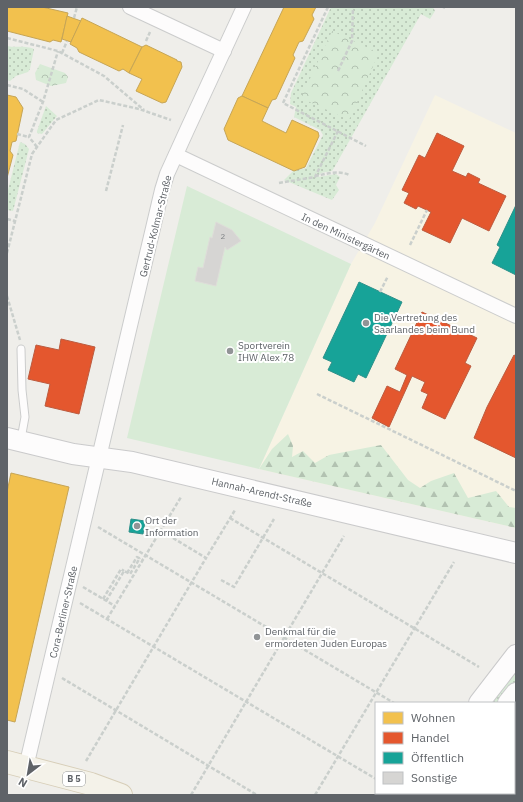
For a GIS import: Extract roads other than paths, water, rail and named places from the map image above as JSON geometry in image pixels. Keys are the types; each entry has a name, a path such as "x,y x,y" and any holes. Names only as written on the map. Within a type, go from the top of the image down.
{"main road":[{"name":"B 5","path":"17,765 91,784 121,795"}],"street":[{"path":"130,7 224,51"},
{"name":"Gertrud-Kolmar-Straße","path":"100,457 162,190 176,155 244,7"},
{"name":"In den Ministergärten","path":"176,155 516,316"},
{"name":"Hannah-Arendt-Straße","path":"14,440 73,454 140,463 516,553"},
{"name":"Cora-Berliner-Straße","path":"17,765 49,671 100,457"},
{"path":"480,702 516,655"},
{"path":"509,702 516,693"}],"lane":[{"path":"14,440 25,417 22,390 21,349"}],"place":[{"name":"Die Vertretung des Saarlandes beim Bund","path":"366,323"},
{"name":"Sportverein IHW Alex 78","path":"230,351"},
{"name":"Ort der Information","path":"137,526"},
{"name":"Denkmal für die ermordeten Juden Europas","path":"257,637"}]}
